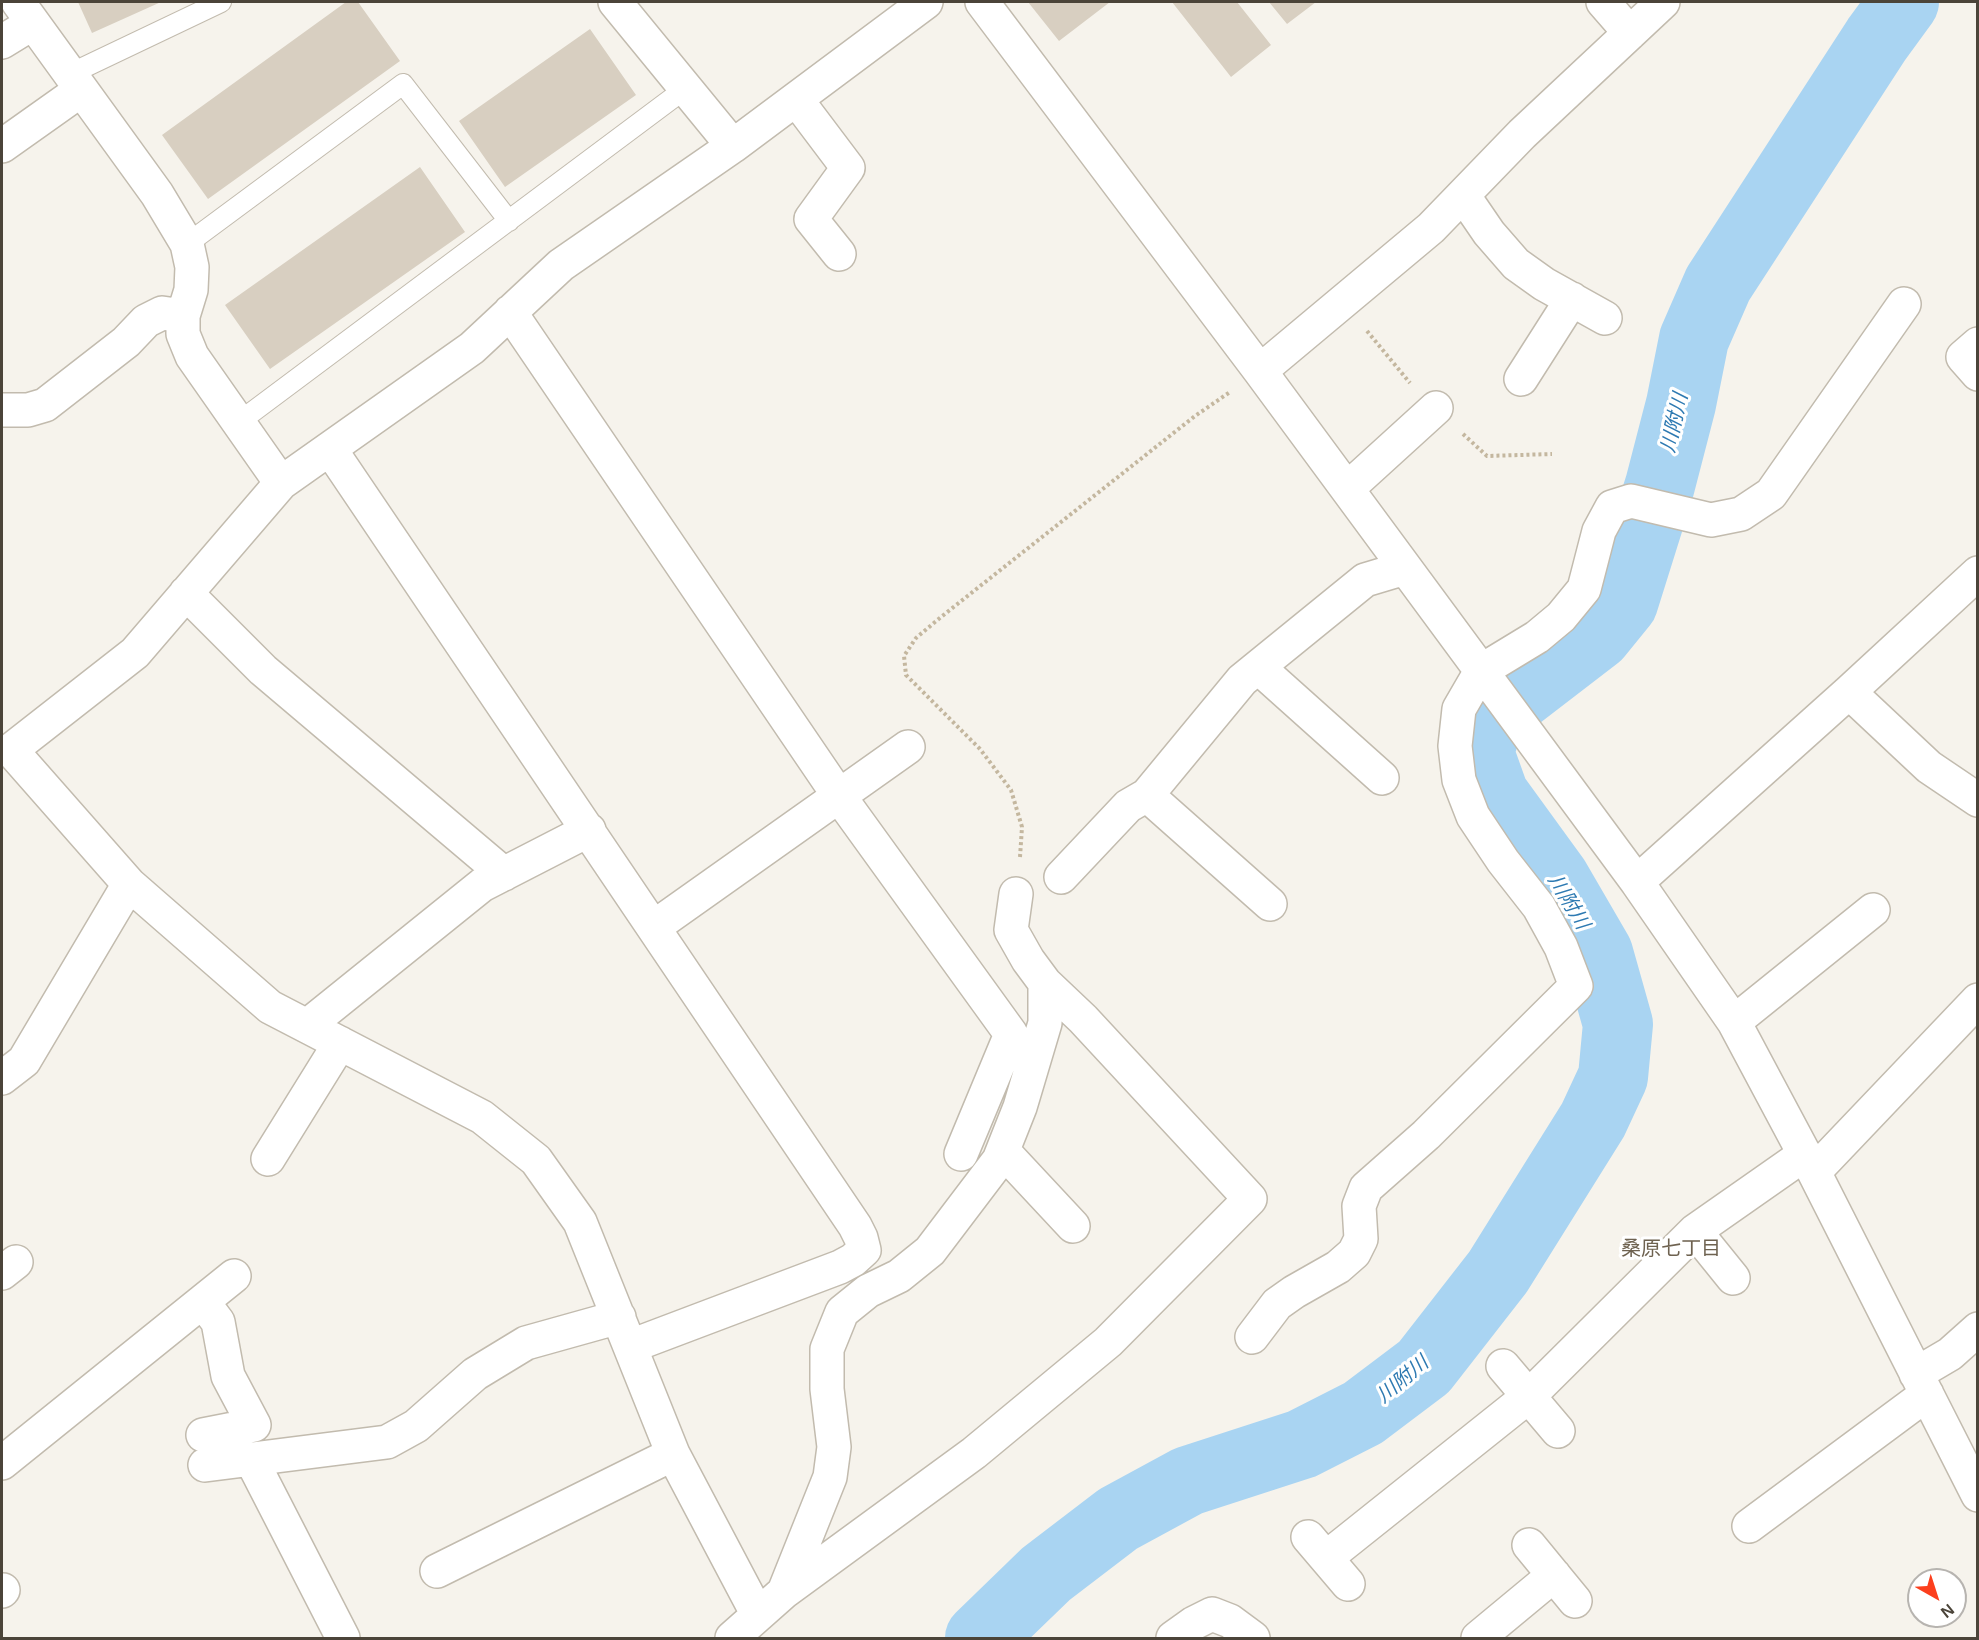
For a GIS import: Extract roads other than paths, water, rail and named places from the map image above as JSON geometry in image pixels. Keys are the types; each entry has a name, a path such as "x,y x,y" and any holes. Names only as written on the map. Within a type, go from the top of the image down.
{"street":[{"path":"615,2 733,146"},
{"path":"759,1615 673,1454 580,1222 536,1160 482,1117 270,1007 129,884 6,743 135,653 281,483 472,348 561,266 733,146 926,2"},
{"path":"982,2 1260,371 1637,882 1734,1022 1809,1163 1977,1495"},
{"path":"1603,2 1630,33"},
{"path":"1260,371 1431,228 1522,134 1664,2"},
{"path":"2,42 26,13 157,195 187,244 192,267 191,290 183,316 183,334 192,356 281,483"},
{"path":"2,146 75,82"},
{"path":"796,99 848,168 811,219 839,254"},
{"path":"1463,195 1489,233 1516,264 1544,284 1605,318"},
{"path":"1521,379 1572,299"},
{"path":"1252,1337 1277,1304 1338,1267 1354,1253 1360,1239 1359,1206 1366,1188 1426,1135 1576,986 1561,947 1539,907 1503,861 1473,816 1459,780 1455,746 1459,709 1481,671 1537,637 1561,618 1584,589 1599,531 1612,507 1630,501 1711,520 1741,514 1771,494 1904,304"},
{"path":"510,312 839,796 1011,1034 961,1154"},
{"path":"2,410 28,410 45,405 126,342 146,321 162,313 183,316"},
{"path":"1977,344 1963,357 1977,374"},
{"path":"1347,489 1436,408"},
{"path":"203,1302 218,1322 228,1376 254,1425 204,1450 250,1459 387,1442 416,1426 475,1374 526,1343 625,1331 840,1268 864,1250 855,1226 330,448"},
{"path":"1061,877 1128,806 1147,795 1242,680 1365,580 1405,568"},
{"path":"1637,882 1849,692 1977,573"},
{"path":"186,593 263,670 504,874"},
{"path":"1258,667 1382,778"},
{"path":"1849,692 1929,767 1977,800"},
{"path":"654,927 908,747"},
{"path":"1147,795 1270,904"},
{"path":"308,1026 482,885 589,831"},
{"path":"2,1078 24,1061 129,884"},
{"path":"732,1638 784,1592 974,1454 1108,1342 1250,1199 1083,1019 1045,982 1028,960 1011,930 1017,894"},
{"path":"1734,1022 1873,910"},
{"path":"784,1592 830,1477 834,1447 827,1389 827,1349 842,1312 868,1291 898,1276 930,1251 999,1160 1020,1107 1045,1023 1045,982"},
{"path":"1348,1584 1317,1548 1529,1396 1695,1231 1809,1163 1977,1000"},
{"path":"268,1159 340,1043"},
{"path":"1003,1151 1073,1226"},
{"path":"1695,1231 1733,1278"},
{"path":"2,1463 234,1276"},
{"path":"1749,1526 1921,1384 1977,1329"},
{"path":"1503,1366 1558,1431"},
{"path":"437,1571 673,1454"},
{"path":"250,1459 343,1638"},
{"path":"1529,1545 1575,1601"},
{"path":"1478,1638 1554,1575"},
{"path":"1173,1638 1212,1614 1230,1621 1252,1638"}],"lane":[{"path":"75,82 221,2"},
{"path":"187,244 403,84 509,220"},
{"path":"238,422 686,88"}],"waterway":[{"name":"川附川","path":"980,1638 1046,1574 1118,1519 1188,1481 1302,1444 1363,1413 1424,1367 1498,1272 1593,1120 1613,1077 1618,1024 1598,953 1555,879 1494,795 1479,753 1489,718 1597,635 1623,603 1660,485 1681,404 1694,339 1718,284 1877,39 1904,2"}],"district":[{"name":"桑原七丁目","path":"1671,1249"}]}
